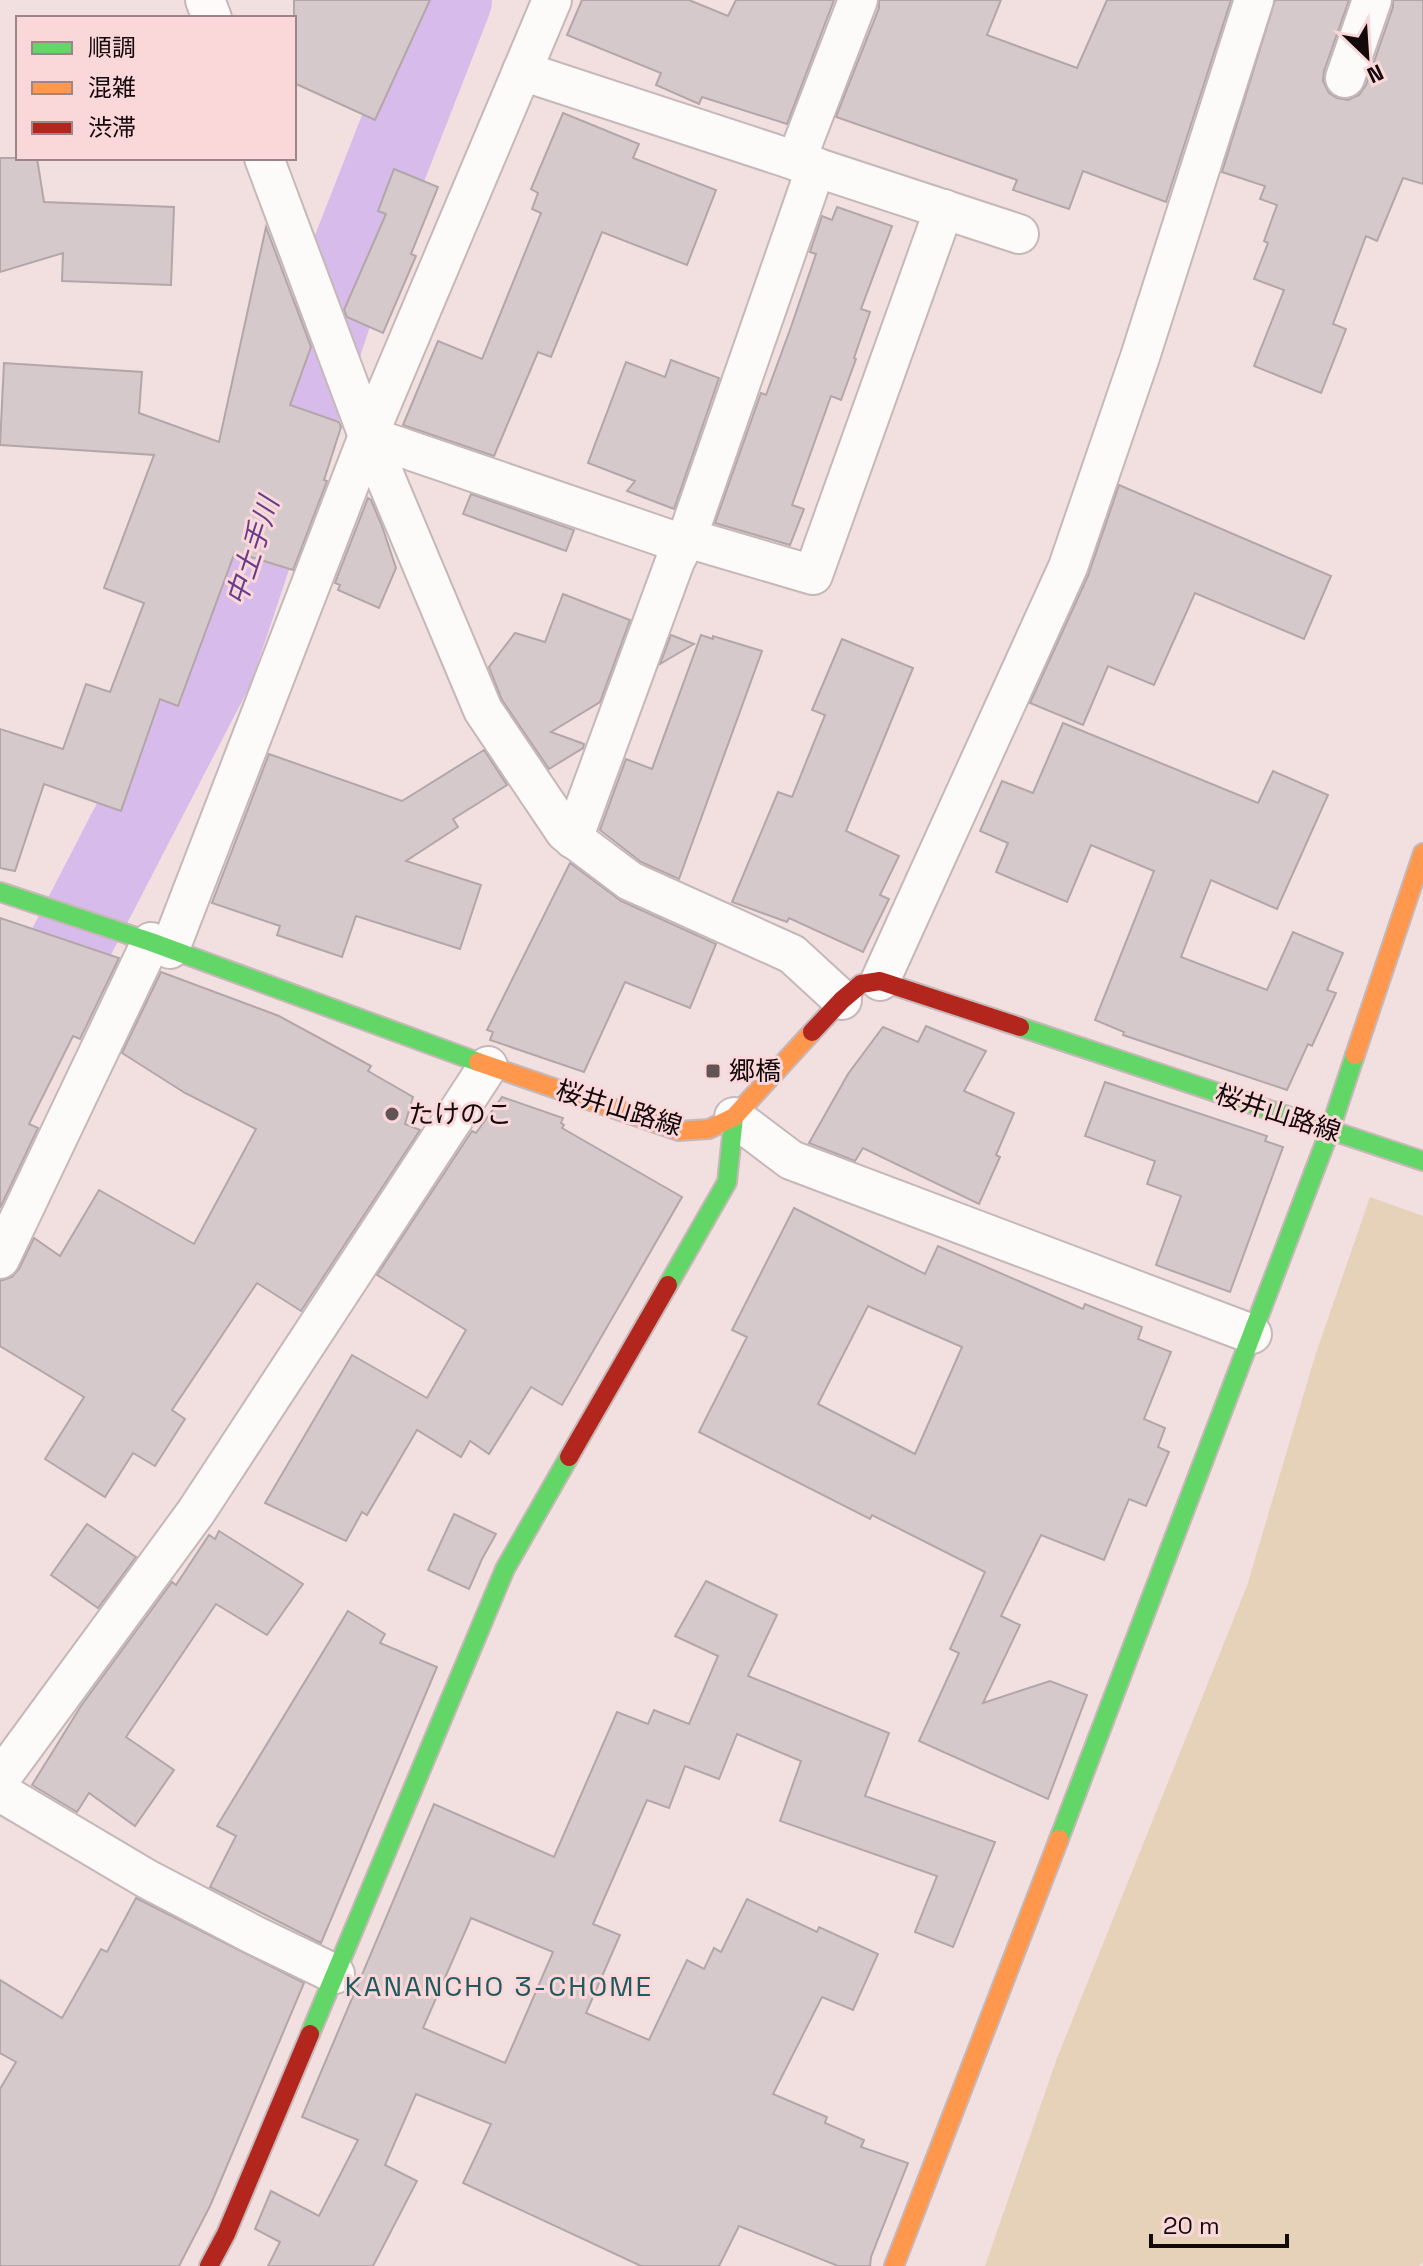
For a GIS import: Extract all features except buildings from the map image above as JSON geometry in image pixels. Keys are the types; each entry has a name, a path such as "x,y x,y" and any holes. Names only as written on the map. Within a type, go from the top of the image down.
{"street":[{"path":"0,1259 161,945 368,436 552,0"},
{"path":"573,839 685,541 858,0"},
{"path":"880,981 1068,567 1140,357 1254,0"},
{"path":"1345,78 1372,0"},
{"path":"522,71 1019,234"},
{"path":"265,160 368,436 483,710 565,832 630,881 792,954 842,1000"},
{"path":"368,436 685,541 813,575 944,209"},
{"path":"894,2266 1330,1130 1423,853"},
{"name":"桜井山路線","path":"0,892 161,945 488,1066 679,1131 709,1129 734,1117 842,1000 861,984 880,981 1423,1161"},
{"path":"0,1779 196,1512 488,1066"},
{"path":"734,1117 791,1160 1252,1334"},
{"path":"209,2266 226,2234 505,1569 727,1182 734,1117"},
{"path":"0,1792 147,1879 335,1974"}],"shaded area":[{"path":"1370,1197 1423,1216 1423,2262 1419,2266 985,2266 1057,2058 1247,1586 1315,1356"}],"waterway":[{"name":"中土手川","path":"0,1080 213,668 347,266 451,0"}],"traffic: fast":[{"path":"0,892 151,942 478,1062"},
{"path":"1020,1027 1423,1161"},
{"path":"1059,1839 1330,1130 1355,1055"},
{"path":"668,1285 727,1182 734,1117"},
{"path":"310,2034 505,1569 569,1457"}],"traffic: slow":[{"path":"1355,1055 1423,853"},
{"path":"478,1062 679,1131 709,1129 734,1117 812,1032"},
{"path":"894,2266 1059,1839"}],"traffic: jam":[{"path":"812,1032 861,984 880,981 1020,1027"},
{"path":"569,1457 668,1285"},
{"path":"209,2266 226,2234 310,2034"}],"place":[{"name":"郷橋","path":"713,1071"},
{"name":"たけのこ","path":"392,1114"}],"district":[{"name":"KANANCHO 3-CHOME","path":"499,1986"}]}
